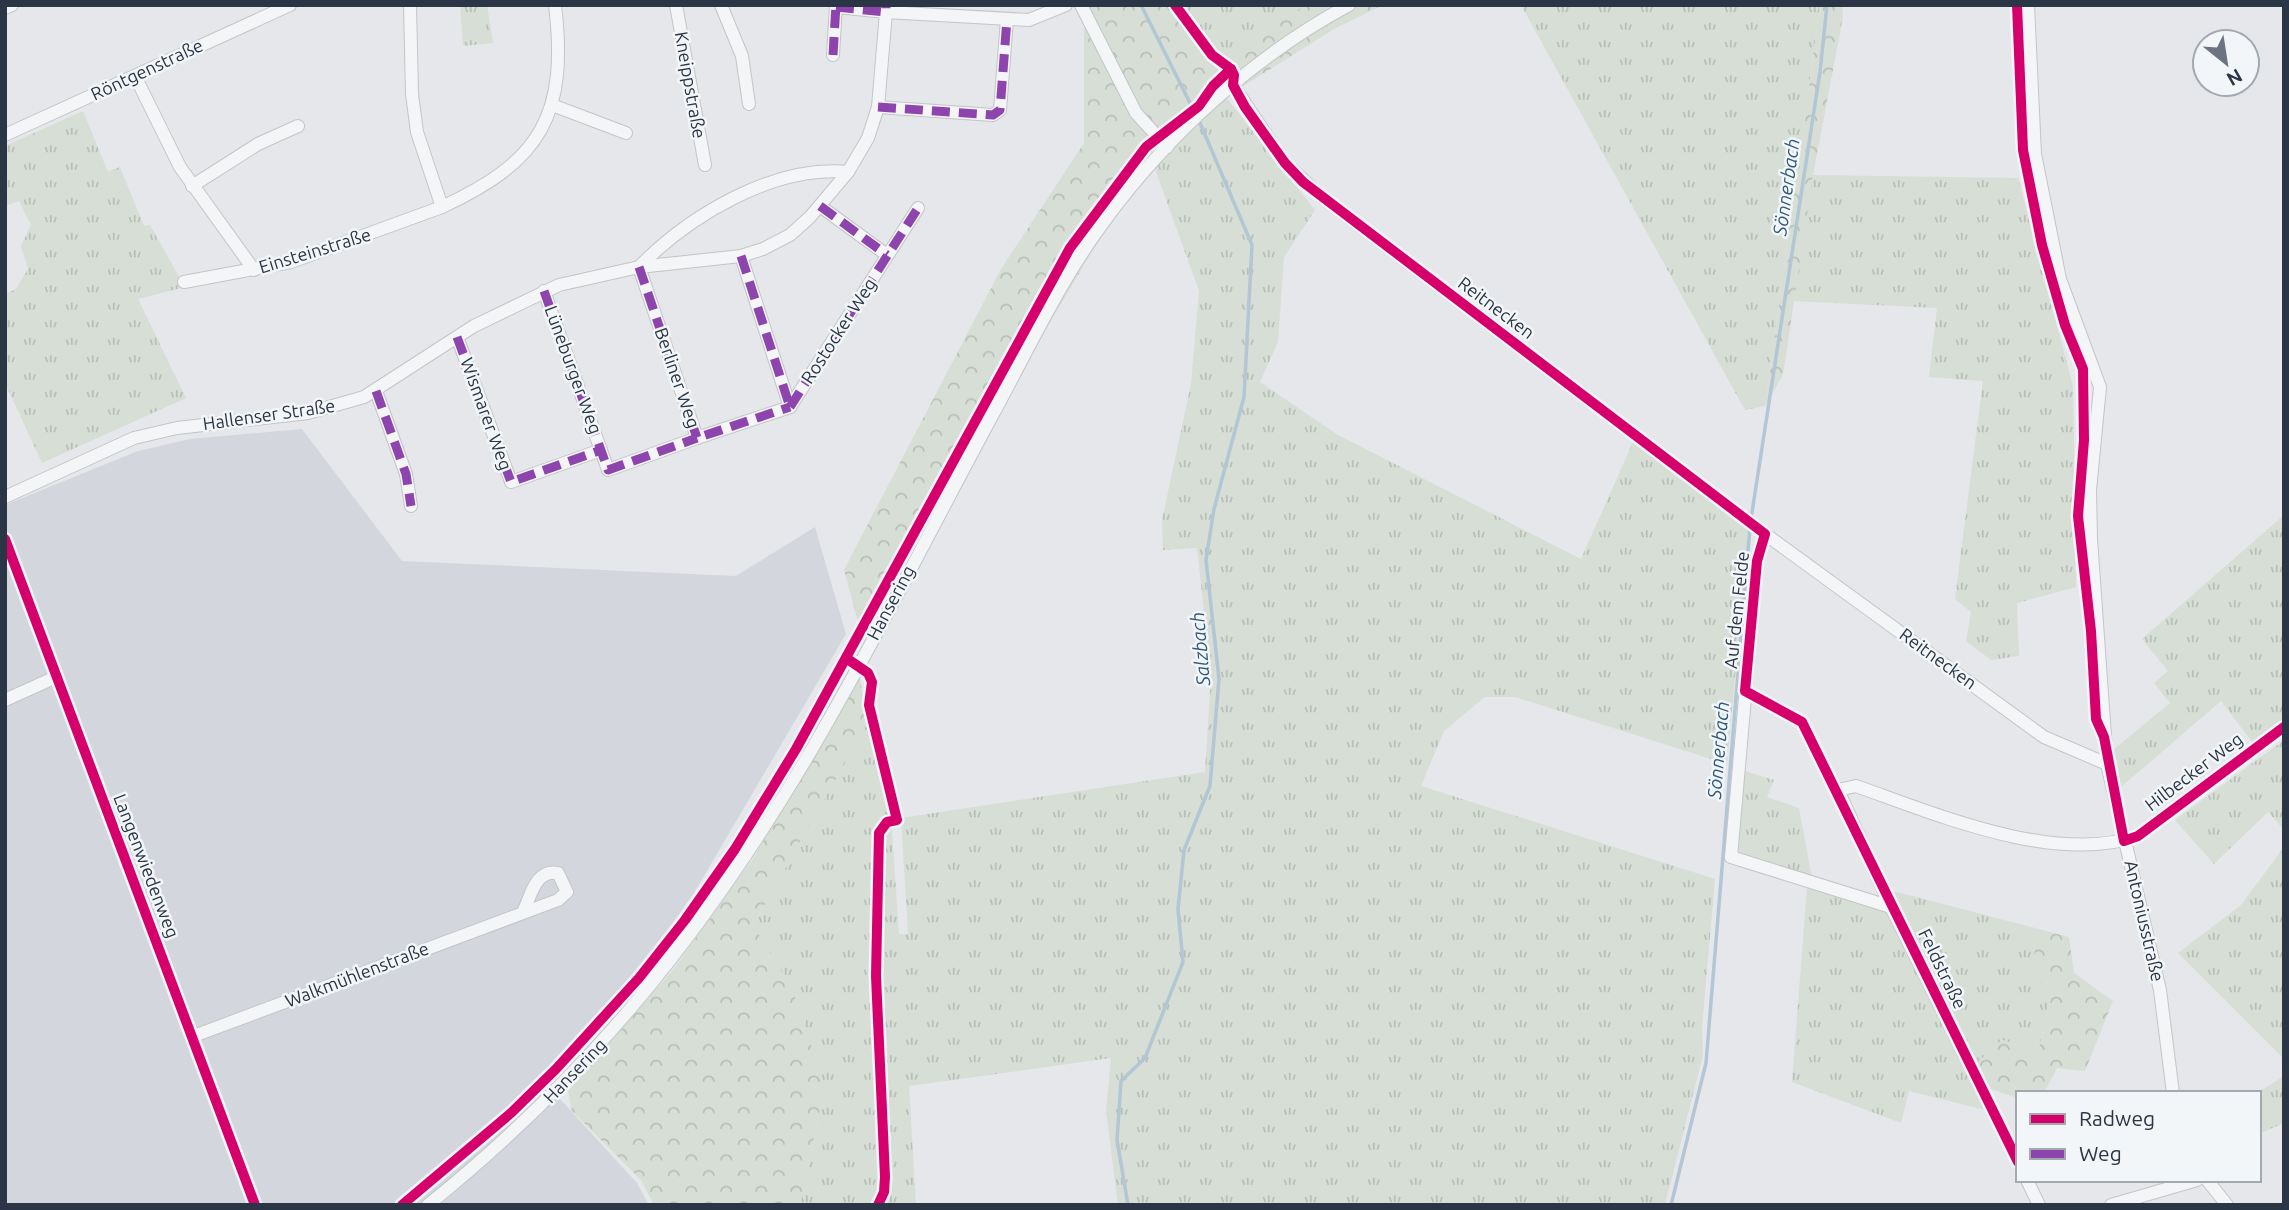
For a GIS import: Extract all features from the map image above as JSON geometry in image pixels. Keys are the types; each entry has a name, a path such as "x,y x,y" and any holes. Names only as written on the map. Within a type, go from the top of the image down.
{"street":[{"path":"5,8 12,5"},
{"name":"Röntgenstraße","path":"5,135 290,5"},
{"path":"410,5 412,94 417,132 442,207"},
{"name":"Einsteinstraße","path":"184,282 291,262 442,207 491,181 516,162 530,147 552,105 561,51 555,5"},
{"name":"Kneippstraße","path":"676,5 705,165"},
{"path":"721,5 742,56 749,104"},
{"path":"833,55 836,6 1007,19 1041,18 1066,5"},
{"path":"1081,5 1136,113 1167,147"},
{"name":"Hansering","path":"428,1205 521,1124 609,1036 650,988 748,855 807,757 1082,254 1113,210 1167,147 1233,85 1273,53 1349,5"},
{"name":"Antoniusstraße","path":"2028,5 2035,154 2060,279 2100,387 2090,490 2107,764 2160,990 2173,1091"},
{"name":"Hallenser Straße","path":"5,497 134,438 177,428 318,411 376,391 457,337 544,291 639,267 741,257 764,249 790,234 820,206 848,172 868,138 878,107 886,8"},
{"path":"878,107 993,114 999,110 1003,103 1007,19"},
{"path":"135,76 162,134 192,186 254,270"},
{"name":"Reitnecken","path":"1233,85 1285,163 1303,182 1756,527 2044,737 2107,764"},
{"path":"552,105 625,133"},
{"path":"192,186 258,144 298,126"},
{"name":"Hallenser Straße","path":"639,267 684,230 742,194 779,179 812,172 848,172"},
{"path":"820,206 887,256"},
{"name":"Rostocker Weg","path":"790,407 918,208"},
{"path":"741,257 790,407"},
{"name":"Berliner Weg","path":"639,267 697,438 790,407"},
{"name":"Lüneburger Weg","path":"544,291 601,450"},
{"name":"Wismarer Weg","path":"457,337 511,482 601,450"},
{"path":"376,391 406,474 411,506"},
{"path":"601,450 608,470 697,438"},
{"name":"Auf dem Felde","path":"1756,527 1757,561 1731,857 1891,907"},
{"name":"Langenwiedenweg","path":"5,539 255,1205"},
{"path":"5,700 56,677"},
{"name":"Hilbecker Weg","path":"2124,841 2138,836 2284,727"},
{"name":"Feldstraße","path":"2016,1158 1891,907 1838,789 1856,786 2016,838 2056,844 2124,841"},
{"name":"Walkmühlenstraße","path":"191,1037 523,912"},
{"path":"2028,1182 2039,1205"},
{"path":"2111,1205 2190,1182"},
{"path":"2209,1182 2227,1205"}],"shaded area":[{"path":"302,429 402,561 736,576 815,527 846,634 694,893 628,986 539,1076 637,1183 649,1205 5,1205 5,505 138,451 190,439"}],"green space":[{"path":"460,5 487,5 493,43 463,46"},
{"path":"1084,5 1180,5 1219,62 1305,5 1383,5 1334,29 1226,97 1155,169 1107,226 1045,331 930,546 858,622 844,570 1001,269 1084,143"},
{"path":"1180,5 1305,5 1219,62"},
{"path":"1521,5 1820,5 1765,406 1745,410"},
{"path":"1820,5 1842,5 1843,17 1813,175 1783,375 1765,406"},
{"path":"1226,97 1315,210 1284,257 1278,342 1260,382 1338,435 1581,559 1633,442 1749,528 1727,764 1515,697 1485,697 1444,731 1421,786 1715,879 1702,1027 1703,1055 1665,1205 1118,1205 1106,1111 1111,1058 909,1086 916,1205 800,1205 825,1086 753,925 868,722 892,831 899,934 908,934 901,818 1205,772 1211,676 1197,548 1163,550 1162,520 1191,384 1199,291 1155,169"},
{"path":"83,111 108,172 120,167 144,226 150,225 185,287 138,299 186,398 42,463 5,383 5,294 16,289 28,269 21,246 31,225 19,201 5,206 5,146"},
{"path":"1813,175 2018,178 2073,386 2076,587 2017,603 2019,656 1991,660 1966,641 1971,612 1955,599 1983,381 1929,377 1937,308 1793,301"},
{"path":"2284,515 2284,721 2253,743 2221,701 2121,787 2113,750 2170,703 2154,683 2168,671 2142,639"},
{"path":"859,675 868,722 753,925 792,988 825,1086 800,1205 654,1205 641,1180 572,1111 568,1091 673,970 754,857"},
{"path":"2284,740 2284,830 2268,812 2214,864 2175,820"},
{"path":"1745,771 1774,780 1767,797 1799,808 1812,878 1744,858 1736,846"},
{"path":"2284,847 2284,1059 2178,953 2241,905"},
{"path":"1807,887 1881,908 1893,920 1989,1111 1909,1091 1901,1123 1792,1082"},
{"path":"1893,891 2035,928 2034,979 2054,986 2038,1052 2002,1040 1977,1063"},
{"path":"2035,928 2069,937 2074,973 2113,1001 2085,1071 2057,1068 2045,1091 2016,1091 2016,1097 1990,1089 1977,1063 2002,1040 2038,1052 2054,986 2034,979"},
{"path":"2284,1076 2284,1123 2261,1133 2261,1091"}],"waterway":[{"name":"Salzbach","path":"1141,5 1192,107"},
{"name":"Sönnerbach","path":"1751,519 1820,72 1827,5"},
{"name":"Salzbach","path":"1128,1205 1117,1140 1121,1081 1145,1058 1183,962 1178,909 1184,850 1210,786 1219,679 1206,560 1214,509 1244,397 1252,245 1200,123"},
{"name":"Sönnerbach","path":"1671,1205 1706,1063 1750,527"}],"marked path":[{"path":"833,55 836,5"},
{"path":"836,7 886,12 886,5"},
{"path":"878,107 993,115 1000,110 1007,19"},
{"path":"820,206 887,255"},
{"path":"790,407 918,208"},
{"path":"741,256 790,407"},
{"path":"639,267 697,438 790,407"},
{"path":"544,291 608,470 697,438"},
{"path":"457,337 511,482 601,450"},
{"path":"376,391 406,474 411,506"}],"cycle path":[{"path":"1175,5 1212,55 1231,69 1234,75 1233,85 1245,107 1285,163 1303,182 1765,534 1757,561 1745,691 1802,722 2016,1158"},
{"path":"2017,5 2023,150 2042,245 2065,325 2083,369 2084,440 2078,516 2091,631 2096,719 2104,737 2124,841 2138,836 2284,727"},
{"path":"402,1205 511,1113 556,1069 639,978 685,920 735,849 796,749 1070,248 1146,147 1199,106 1213,86 1231,69"},
{"path":"5,539 255,1205"},
{"path":"846,658 868,673 872,682 869,705 897,820 887,822 879,833 876,976 885,1177 884,1192 878,1205"}]}
